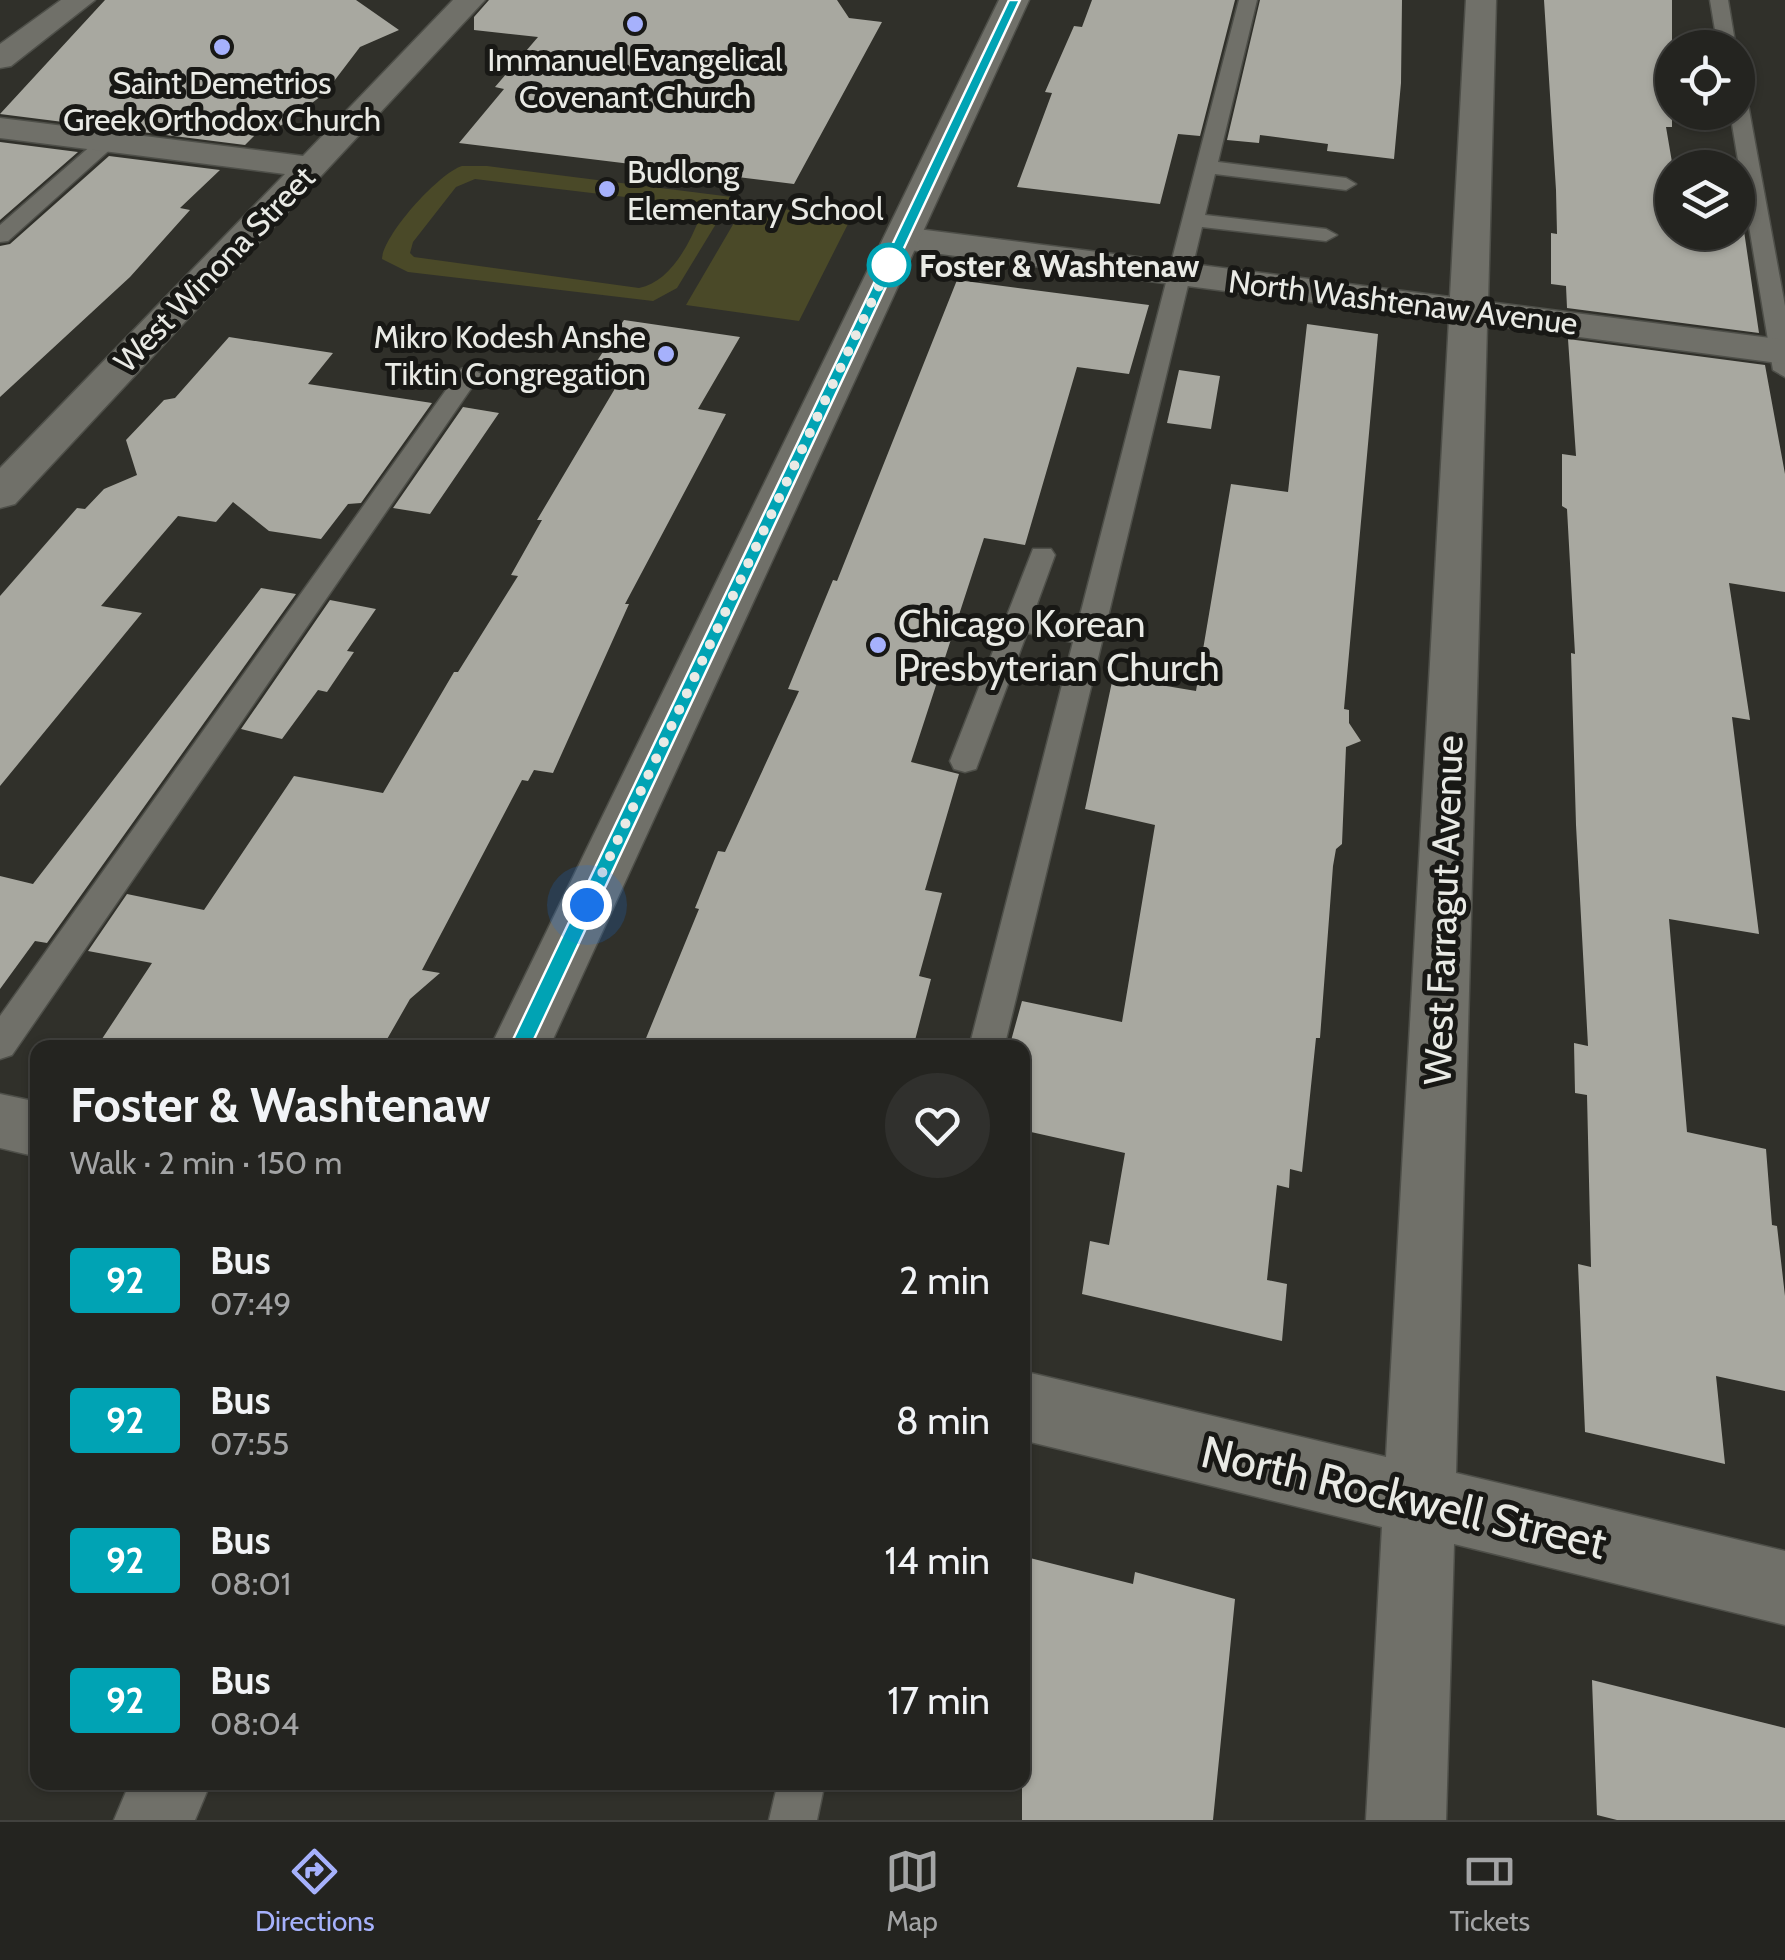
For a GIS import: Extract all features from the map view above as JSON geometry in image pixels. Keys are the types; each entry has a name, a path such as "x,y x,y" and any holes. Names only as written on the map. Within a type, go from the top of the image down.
{"street":[{"path":"0,60 80,0"},
{"name":"West Winona Street","path":"0,494 470,0"},
{"path":"523,1040 1014,0"},
{"name":"West Farragut Avenue","path":"1406,1820 1481,0"},
{"path":"0,128 311,167"},
{"name":"North Washtenaw Avenue","path":"902,238 1468,311 1784,358"},
{"path":"0,1121 30,1128"},
{"name":"North Rockwell Street","path":"1030,1407 1785,1588"},
{"path":"154,1820 168,1790"}],"lane":[{"path":"988,1040 1248,0"},
{"path":"1719,0 1725,30"},
{"path":"1743,130 1784,358"},
{"path":"0,236 108,141"},
{"path":"1207,167 1346,184"},
{"path":"1193,220 1326,235"},
{"path":"0,1044 470,374"},
{"path":"965,761 1042,555"},
{"path":"1018,622 1089,634"},
{"path":"793,1820 800,1790"}],"shaded area":[{"path":"462,166 487,166 732,197 726,207 721,207 722,214 677,288 653,301 408,272 382,259 402,221 452,171","holes":["475,179 696,208 700,217 690,239 669,270 639,288 414,257 410,253 413,242 456,187"]},
{"path":"745,204 851,218 799,321 686,305"}],"building":[{"path":"105,0 356,0 399,30 360,47 325,93 271,132 259,131 245,145 0,114"},
{"path":"489,0 837,0 849,18 882,22 794,184 459,143 504,89 495,87 538,37 474,30 474,17"},
{"path":"1092,0 1235,0 1200,136 1178,134 1160,204 1017,187 1052,93 1045,92 1074,26 1082,27"},
{"path":"1260,0 1402,0 1401,83 1394,159 1327,151 1328,144 1260,135 1259,143 1227,140"},
{"path":"1544,0 1672,0 1672,30 1655,30 1655,130 1667,130 1670,150 1655,150 1655,250 1747,250 1759,333 1567,308 1566,286 1551,284 1551,233 1557,234"},
{"path":"0,142 78,152 0,220"},
{"path":"109,156 220,170 180,208 190,210 130,277 0,397 0,246 10,244"},
{"path":"957,280 1149,305 1129,374 1077,367 1025,545 984,538 911,762 959,774 925,890 942,893 919,976 931,979 915,1040 645,1040 699,909 695,908 718,851 725,852 799,691 788,689 833,580 837,581"},
{"path":"624,320 740,337 698,409 726,414 625,604 629,604 553,773 534,770 528,781 522,780 422,970 440,973 410,999 387,1040 101,1040 152,963 88,951 127,894 204,910 294,776 383,793 454,672 458,672 518,576 511,575 542,520 537,520 623,375 591,370"},
{"path":"1307,324 1378,334 1344,709 1349,710 1349,723 1361,741 1346,747 1342,844 1336,849 1333,866 1320,1038 1316,1038 1302,1172 1290,1169 1289,1188 1277,1185 1267,1280 1287,1284 1282,1341 1082,1294 1090,1241 1109,1245 1125,1153 1030,1132 1030,1040 1011,1040 1022,1001 1122,1022 1155,825 1085,809 1113,677 1196,691 1231,484 1288,492"},
{"path":"229,337 333,353 308,384 432,403 361,503 348,504 321,539 269,531 233,502 216,522 178,516 101,606 142,613 0,786 0,596 77,508 85,509 104,489 137,475 126,440 164,400 175,398"},
{"path":"1568,339 1765,365 1785,474 1785,592 1729,583 1750,720 1732,717 1759,934 1669,919 1687,1132 1766,1149 1772,1225 1777,1226 1785,1296 1785,1391 1716,1376 1725,1464 1585,1432 1578,1264 1591,1267 1587,1095 1575,1093 1574,1043 1588,1046 1576,825 1571,653 1575,654 1567,509 1562,506 1562,454 1576,456"},
{"path":"1179,370 1220,376 1211,429 1167,423"},
{"path":"463,407 499,413 430,514 393,508"},
{"path":"261,588 296,594 47,943 35,941 0,989 0,876 33,884"},
{"path":"330,600 376,609 347,651 354,652 327,692 318,690 282,739 241,729"},
{"path":"1030,1558 1133,1584 1135,1572 1235,1599 1213,1820 1022,1820 1022,1790 1030,1790"},
{"path":"1592,1680 1785,1728 1785,1820 1617,1820 1597,1815"}],"bus line":[{"name":"92","path":"523,1040 1014,0"}],"place":[{"name":"Immanuel Evangelical Covenant Church","path":"635,24"},
{"name":"Saint Demetrios Greek Orthodox Church","path":"222,47"},
{"name":"Budlong Elementary School","path":"607,189"},
{"name":"Foster & Washtenaw","path":"889,265"},
{"name":"Mikro Kodesh Anshe Tiktin Congregation","path":"666,354"},
{"name":"Chicago Korean Presbyterian Church","path":"878,645"}],"route":[{"path":"587,905 890,262 889,265"}]}
